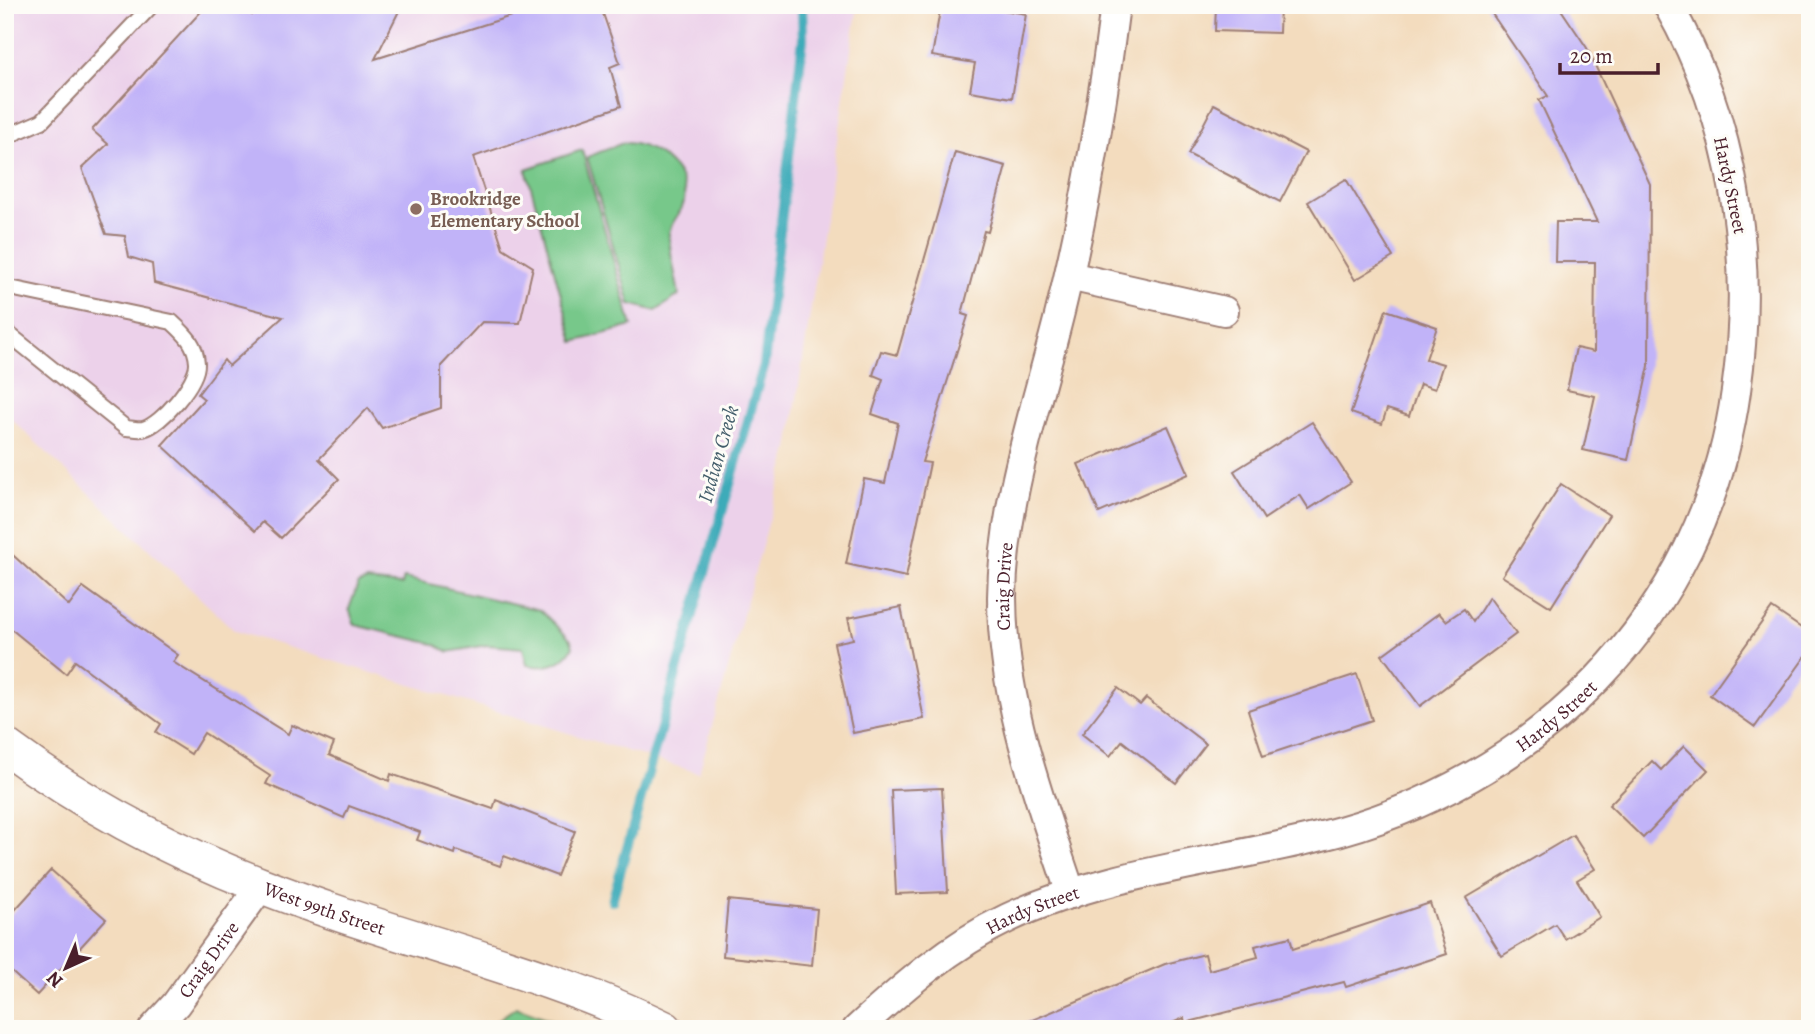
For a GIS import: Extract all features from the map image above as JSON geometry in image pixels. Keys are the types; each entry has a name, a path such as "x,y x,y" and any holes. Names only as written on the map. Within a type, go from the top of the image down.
{"street":[{"name":"Craig Drive","path":"1071,894 1023,749 1009,684 1002,597 1008,523 1069,276 1101,118 1115,5"},
{"name":"Hardy Street","path":"857,1029 918,975 982,932 1012,916 1071,894 1151,870 1318,837 1379,819 1435,797 1499,762 1550,724 1597,680 1644,622 1683,558 1713,491 1732,419 1745,332 1743,243 1733,177 1716,114 1684,33 1668,5"},
{"path":"1069,276 1224,311"},
{"name":"West 99th Street","path":"5,746 40,772 146,835 261,886 606,1000 665,1029"},
{"name":"Craig Drive","path":"153,1029 176,1004 261,886"}],"lane":[{"path":"5,138 42,121 152,5"},
{"path":"5,287 172,322 191,339 197,365 186,390 164,416 144,429 126,428 5,331"}],"shaded area":[{"name":"Brookridge Elementary School","path":"5,5 858,5 789,449 699,773 235,631 5,413"}],"green space":[{"path":"623,143 656,152 674,168 684,189 683,206 671,226 669,235 679,295 656,311 630,304 587,157"},
{"path":"582,150 632,326 574,342 526,169"},
{"path":"404,578 540,610 571,640 573,647 559,662 534,666 527,665 523,648 487,645 449,652 434,644 355,625 349,609 358,584 367,581 402,585"},
{"path":"516,1007 576,1029 485,1029"}],"building":[{"path":"207,5 233,5 252,15 257,5 402,5 375,59 546,5 600,5 620,63 610,67 621,106 473,157 503,248 533,267 520,323 482,322 441,366 441,408 382,428 368,408 319,459 339,479 281,538 263,522 255,531 162,445 204,399 198,394 224,360 229,366 283,317 154,283 152,264 129,257 125,236 106,234 82,168 108,144 92,130"},
{"path":"941,5 975,5 1026,14 1012,98 970,91 975,63 932,56"},
{"path":"1216,5 1280,5 1279,33 1215,31"},
{"path":"1486,5 1558,5 1587,48 1650,184 1649,366 1628,460 1583,450 1595,396 1567,390 1576,348 1594,352 1595,262 1555,262 1556,222 1597,222 1539,100 1548,96"},
{"path":"1214,104 1306,152 1280,202 1188,154"},
{"path":"955,152 1006,166 988,232 984,231 962,314 968,316 922,462 930,463 906,577 846,564 864,479 885,483 898,423 872,414 883,379 873,375 881,351 897,355"},
{"path":"1346,179 1393,257 1355,280 1308,202"},
{"path":"1386,310 1437,327 1426,359 1443,364 1435,389 1420,384 1409,416 1387,409 1382,424 1351,413"},
{"path":"1312,422 1351,482 1309,509 1300,495 1264,519 1234,471"},
{"path":"1168,426 1189,474 1099,513 1078,464"},
{"path":"1561,484 1609,515 1551,607 1502,576"},
{"path":"5,548 69,606 83,587 178,655 173,662 288,734 292,725 334,743 329,755 389,781 391,774 493,809 496,800 575,831 557,876 504,856 500,866 456,850 455,854 417,840 420,832 349,806 344,818 266,784 270,776 204,733 191,754 156,732 161,724 75,661 66,674 5,624"},
{"path":"1489,597 1516,634 1420,706 1382,655 1439,613 1446,621 1464,609 1473,622"},
{"path":"901,607 924,719 853,733 834,643 853,639 848,618"},
{"path":"1772,608 1810,634 1810,650 1755,727 1710,695"},
{"path":"1357,674 1372,720 1263,756 1248,710"},
{"path":"1118,688 1140,705 1146,698 1206,744 1176,783 1122,741 1110,756 1082,734"},
{"path":"1684,746 1708,770 1643,838 1609,805 1652,761 1661,770"},
{"path":"942,788 948,892 896,894 891,790"},
{"path":"1573,835 1595,869 1577,880 1600,917 1565,939 1555,924 1502,956 1466,898"},
{"path":"51,870 106,919 37,995 5,966 5,921"},
{"path":"728,900 817,909 812,966 723,956"},
{"path":"1430,903 1447,954 1346,987 1344,982 1185,1023 1184,1018 1158,1029 1011,1029 1165,964 1205,954 1209,970 1258,957 1255,946 1290,937 1293,949"}],"waterway":[{"name":"Indian Creek","path":"612,901 764,364 803,39 802,5"}],"place":[{"name":"Brookridge Elementary School","path":"416,209"}]}
